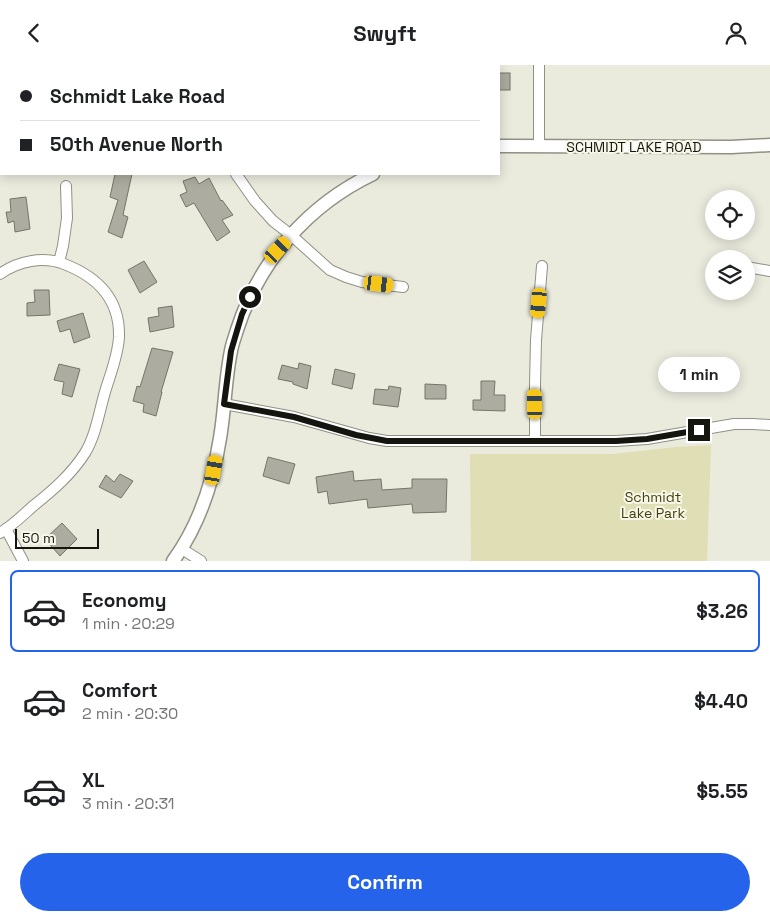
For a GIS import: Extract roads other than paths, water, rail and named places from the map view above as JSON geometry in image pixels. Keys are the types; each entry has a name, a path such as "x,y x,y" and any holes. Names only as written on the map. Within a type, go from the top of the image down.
{"street":[{"path":"539,65 539,147"},
{"name":"SCHMIDT LAKE ROAD","path":"500,147 730,147 770,145"},
{"path":"237,175 255,201 273,221 330,270 362,282 403,287"},
{"path":"173,561 193,529 205,501 214,470 220,438 231,351 242,314 258,281 278,250 302,223 329,199 357,181 371,175"},
{"path":"59,262 66,218 66,186"},
{"path":"0,274 7,269 28,261 47,260 59,262 91,278 113,304 118,321 119,338 116,352 93,435 85,452 62,482 3,531 23,561"},
{"path":"535,441 536,349 542,266"},
{"path":"755,268 770,271"},
{"path":"224,404 294,417 387,441 624,441 647,439 734,424 753,423 770,425"},
{"path":"182,549 201,561"}],"park label":[{"name":"Schmidt Lake Park","path":"653,506"}]}
